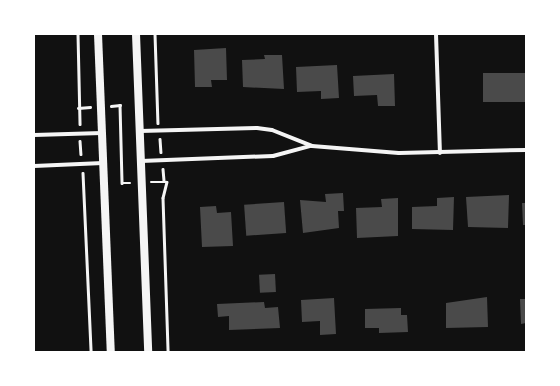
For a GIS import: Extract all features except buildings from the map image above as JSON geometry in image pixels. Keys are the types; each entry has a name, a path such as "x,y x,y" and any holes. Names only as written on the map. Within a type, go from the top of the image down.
{"main road":[{"path":"98,34 111,352"},
{"path":"136,34 148,352"}],"street":[{"path":"436,34 440,153"},
{"path":"140,130 257,128 272,130 312,146"},
{"path":"34,135 102,133"},
{"path":"141,160 273,156 312,146 440,153 526,150"},
{"path":"34,166 103,163"}],"path":[{"path":"78,34 80,109"},
{"path":"155,34 159,130 162,160 167,182 163,198 168,352"},
{"path":"111,106 120,105 122,183 132,183"},
{"path":"80,142 81,155"},
{"path":"84,180 91,352"}]}
